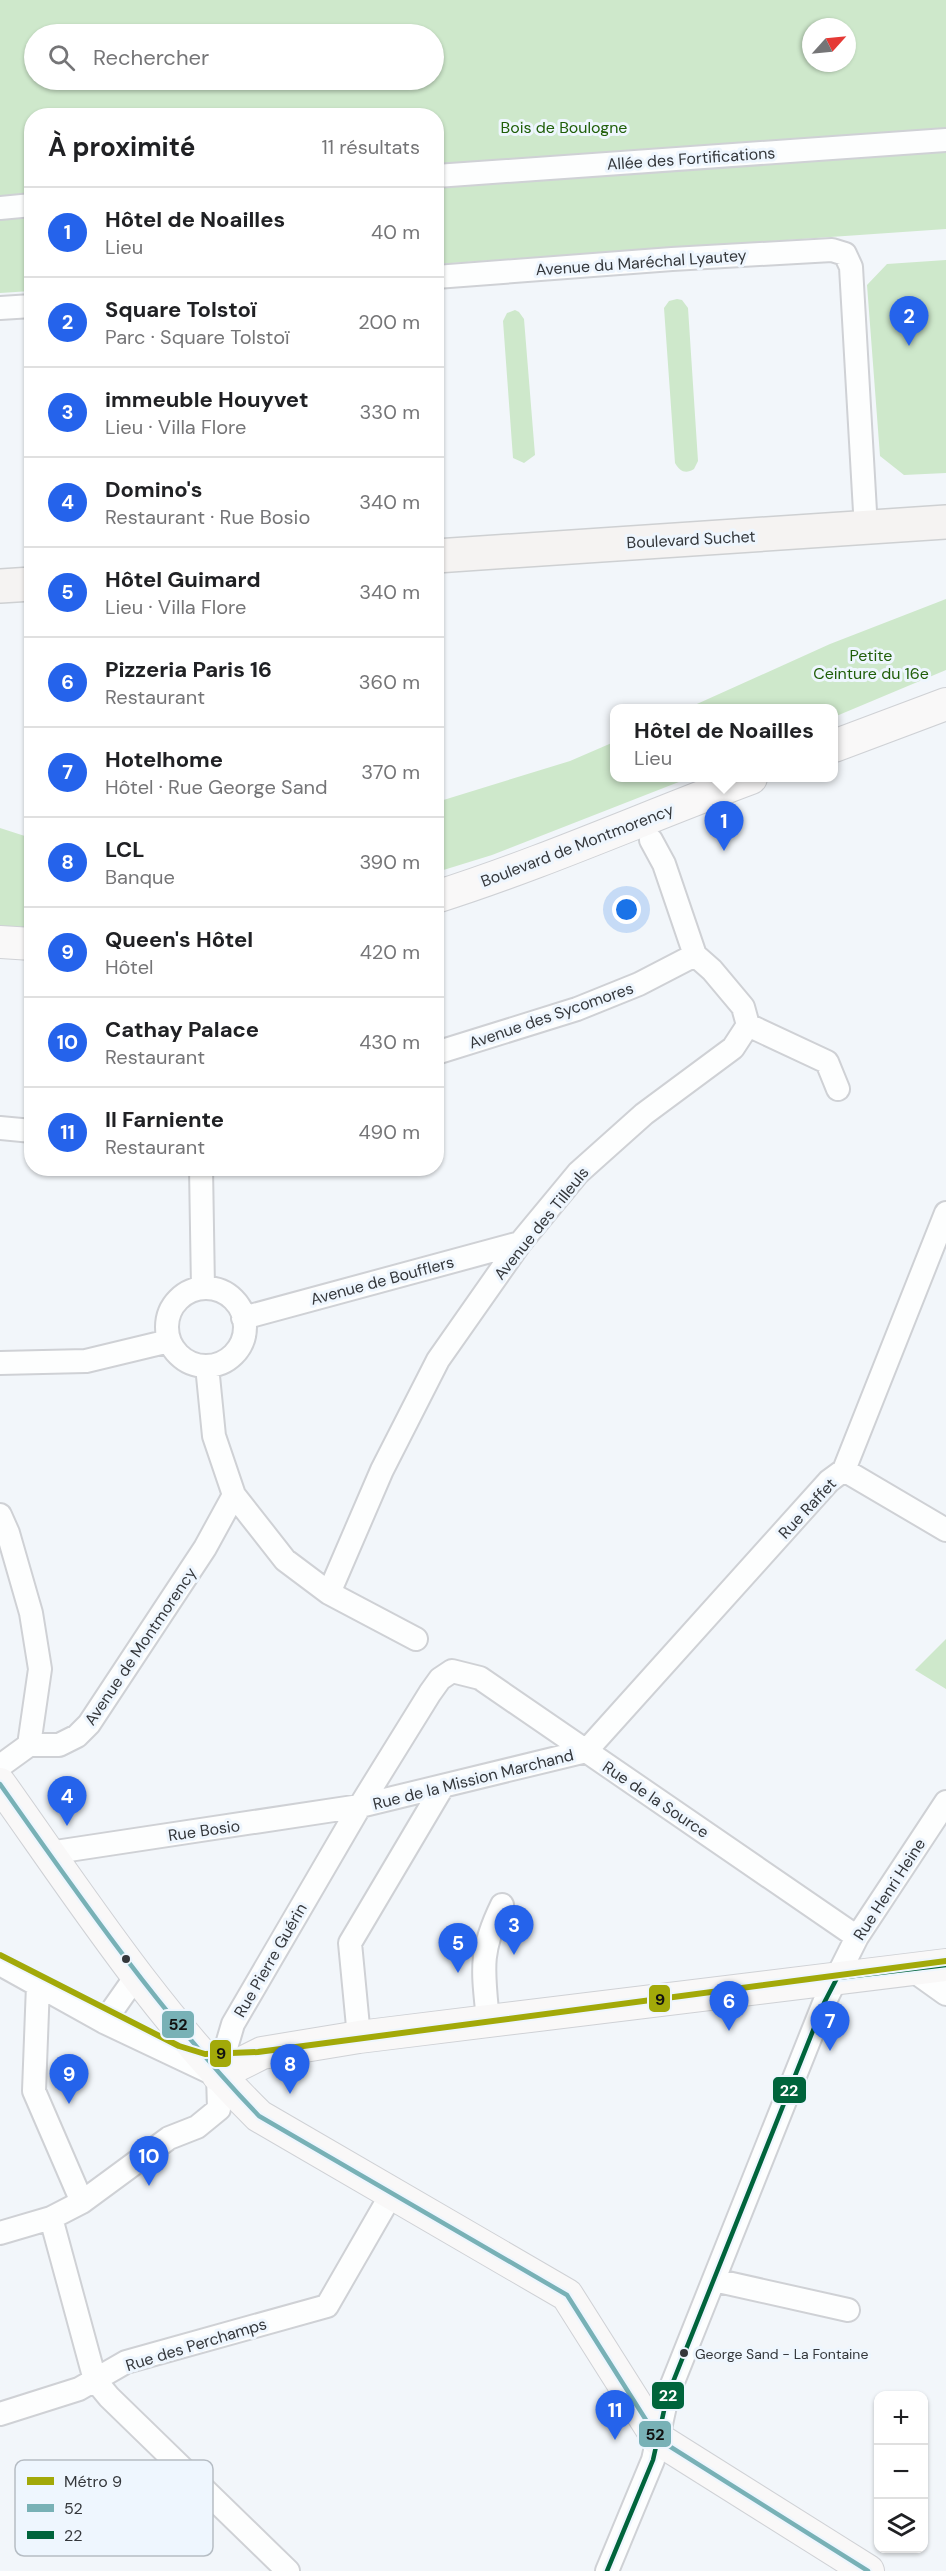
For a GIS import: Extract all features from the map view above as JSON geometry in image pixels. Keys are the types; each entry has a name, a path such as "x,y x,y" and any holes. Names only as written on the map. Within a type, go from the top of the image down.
{"main road":[{"name":"Boulevard Suchet","path":"444,555 946,522"},
{"path":"0,586 24,584"}],"street":[{"name":"Allée des Fortifications","path":"444,175 946,140"},
{"path":"0,208 24,206"},
{"name":"Avenue du Maréchal Lyautey","path":"444,276 672,259 832,250 845,254 851,267 866,529"},
{"path":"0,308 24,306"},
{"path":"838,744 946,704"},
{"name":"Boulevard de Montmorency","path":"444,894 503,876 638,820 738,782"},
{"path":"651,840 664,864 695,955 712,970 743,1007 748,1025 827,1062 838,1089"},
{"path":"0,942 24,944"},
{"name":"Avenue des Sycomores","path":"444,1051 577,1009 639,984 695,955"},
{"name":"Avenue des Tilleuls","path":"329,1593 382,1470 438,1360 520,1243 578,1173 644,1114 733,1048 748,1025"},
{"path":"0,1128 24,1130"},
{"path":"201,1176 203,1288"},
{"name":"Rue Raffet","path":"586,1751 829,1481 844,1470 946,1213"},
{"name":"Avenue de Boufflers","path":"243,1318 520,1243"},
{"path":"203,1288 220,1291 235,1302 243,1318 242,1340 237,1351 219,1364 195,1365 184,1360 175,1352 169,1341 168,1317 173,1306 191,1291 203,1288"},
{"path":"0,1363 86,1361 169,1341"},
{"path":"207,1366 214,1436 234,1495 285,1560 329,1593 416,1640"},
{"path":"844,1470 946,1530"},
{"name":"Avenue de Montmorency","path":"15,1755 59,1745 77,1736 89,1724 205,1548 234,1495"},
{"path":"0,1515 8,1533 31,1613 40,1669 15,1755"},
{"name":"Rue de la Source","path":"452,1671 480,1678 857,1937"},
{"name":"Rue Pierre Guérin","path":"0,2233 51,2218 82,2202 169,2138 197,2127 219,2109 218,2076 233,2024 360,1806 430,1693 440,1678 452,1671"},
{"name":"Rue de la Mission Marchand","path":"360,1806 586,1751"},
{"path":"0,1784 137,1975 218,2076 259,2116 567,2295 658,2439 868,2571"},
{"path":"359,2037 350,1943 443,1786"},
{"name":"Rue Henri Heine","path":"607,2571 653,2460 666,2397 824,2003 857,1937 946,1802"},
{"name":"Rue Bosio","path":"49,1853 360,1806"},
{"path":"488,2020 483,1959 489,1931 502,1905"},
{"path":"0,1964 104,2022 218,2076"},
{"path":"218,2076 262,2053 359,2037 946,1965"},
{"path":"911,1969 946,1994"},
{"path":"104,2022 137,1975"},
{"path":"38,1985 34,2091 82,2202"},
{"name":"Rue des Perchamps","path":"0,2414 79,2390 126,2362 327,2306 392,2193"},
{"path":"51,2218 95,2380 109,2397 174,2460"},
{"path":"714,2280 848,2310"},
{"path":"213,2498 288,2571"}],"green space":[{"name":"Bois de Boulogne","path":"0,0 946,0 946,229 444,264 444,108 24,108 24,291 0,293"},
{"path":"946,260 946,473 904,475 880,456 867,285 887,264"},
{"path":"682,300 688,308 698,461 694,469 686,472 675,463 664,308 669,301"},
{"path":"515,310 524,319 535,455 524,463 513,458 503,321 507,313"},
{"name":"Petite Ceinture du 16e","path":"946,599 946,670 838,715 838,704 697,704 830,644"},
{"path":"610,744 610,782 679,782 492,855 444,870 444,800 570,761"},
{"path":"0,828 24,836 24,927 0,929"},
{"path":"946,1639 946,1689 915,1670"}],"metro line":[{"name":"9","path":"0,1955 179,2046 205,2054 258,2052 946,1961"}],"transit line":[{"name":"52","path":"0,1784 123,1955 189,2037 259,2116 567,2295 658,2439 868,2571"},
{"name":"22","path":"607,2571 653,2460 667,2397 824,2003 837,1978 946,1965"}],"place":[{"name":"Square Tolstoï","path":"909,346"},
{"name":"Hôtel de Noailles","path":"724,851"},
{"name":"Domino's","path":"67,1826"},
{"name":"immeuble Houyvet","path":"514,1955"},
{"name":"Hôtel Guimard","path":"458,1973"},
{"name":"Pizzeria Paris 16","path":"729,2031"},
{"name":"Hotelhome","path":"830,2051"},
{"name":"LCL","path":"290,2094"},
{"name":"Queen's Hôtel","path":"69,2104"},
{"name":"Cathay Palace","path":"149,2186"},
{"name":"George Sand - La Fontaine","path":"684,2353"},
{"name":"Il Farniente","path":"615,2440"}]}
